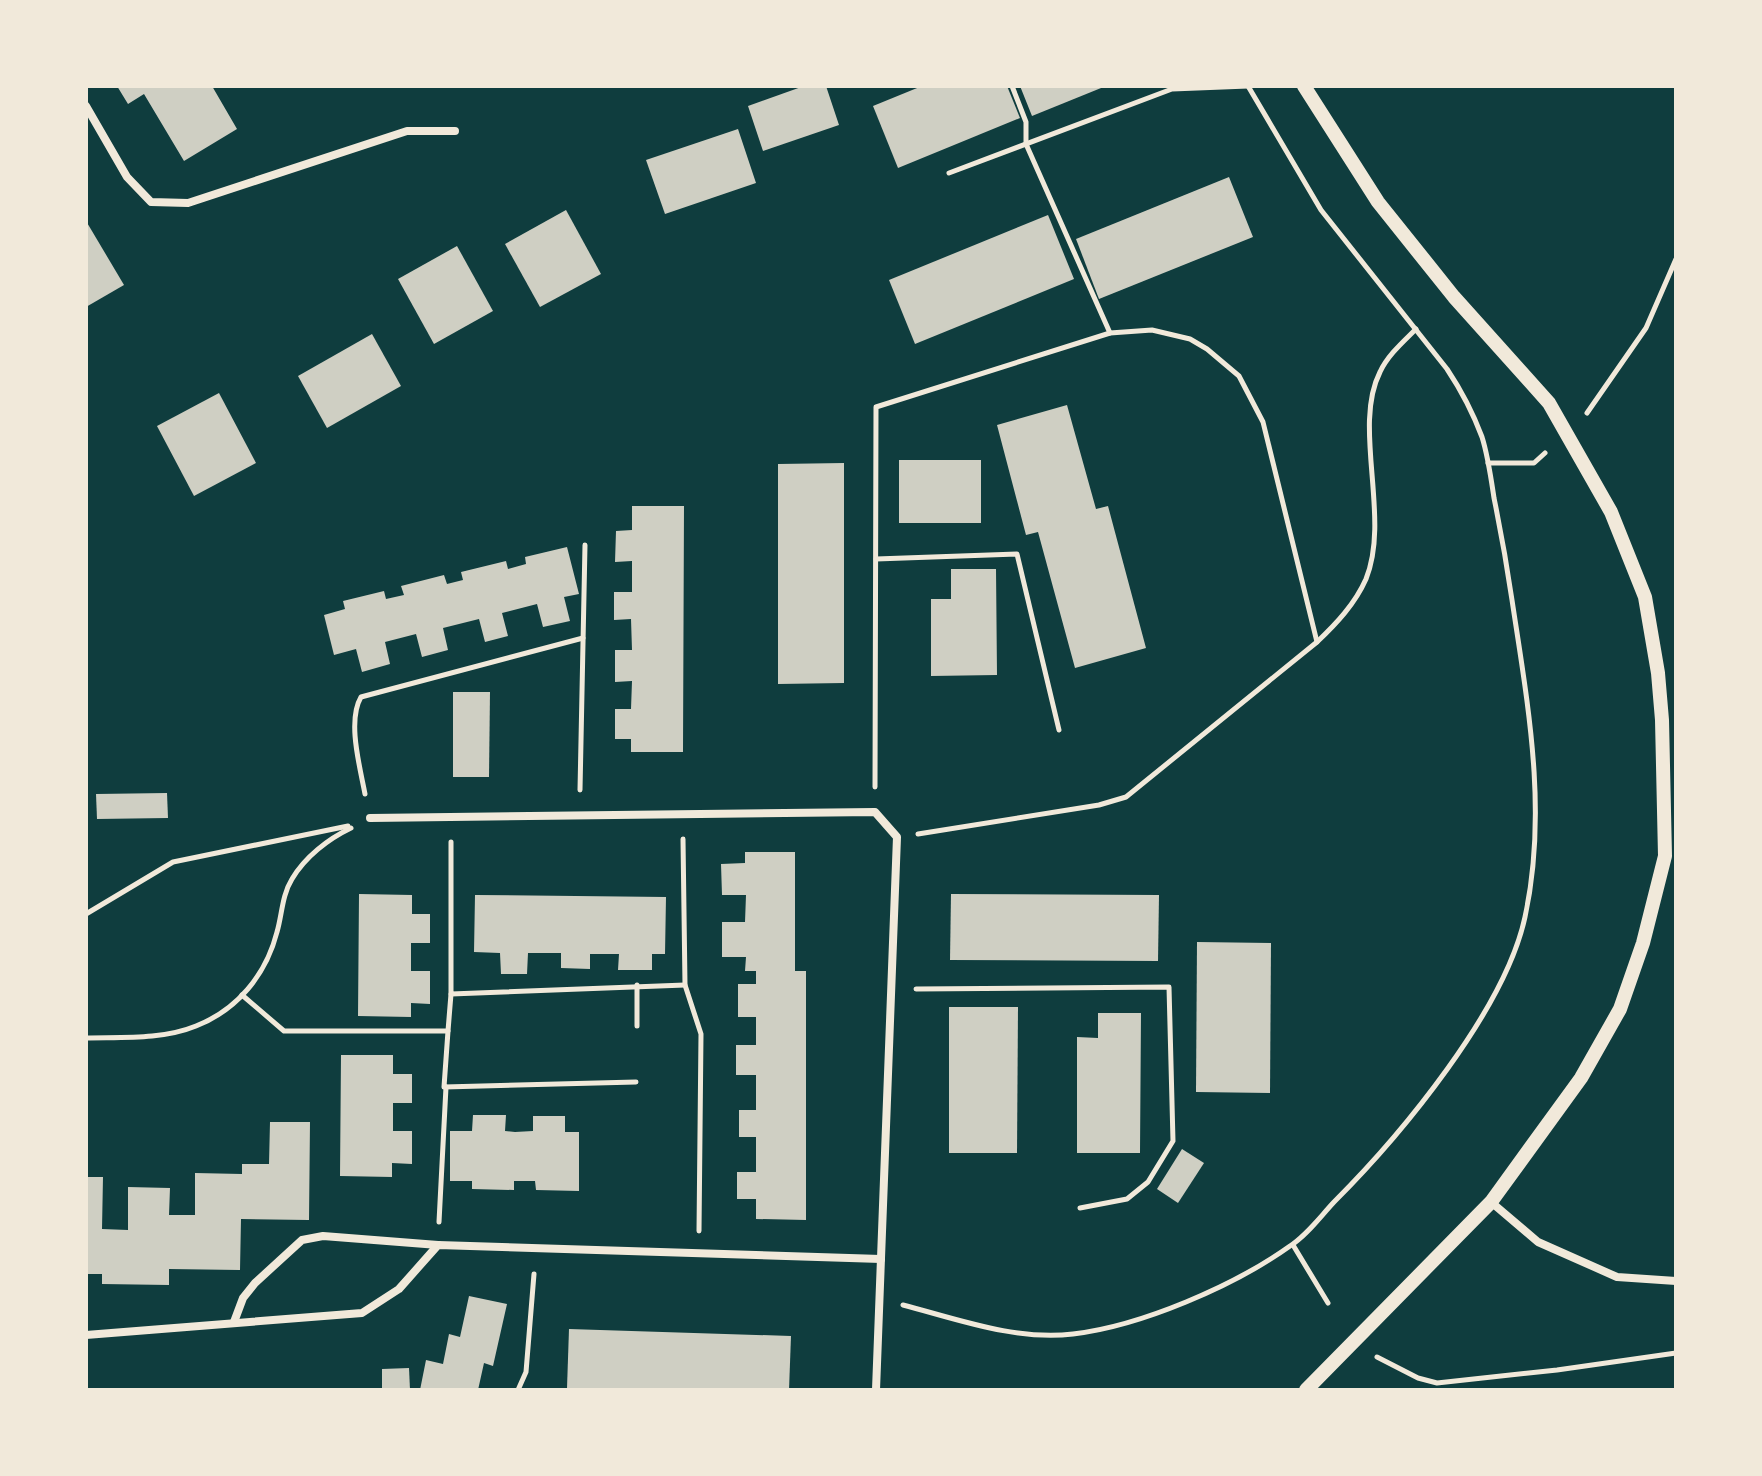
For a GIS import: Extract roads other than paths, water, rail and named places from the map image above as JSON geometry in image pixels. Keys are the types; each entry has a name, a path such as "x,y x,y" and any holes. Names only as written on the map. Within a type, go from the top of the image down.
{"street":[{"path":"1304,86 1378,202 1454,297 1549,403 1611,512 1645,597 1658,673 1665,856 1643,943 1620,1009 1581,1078 1491,1202 1306,1390"},
{"path":"86,106 127,177 151,202 188,203 407,131 455,131"},
{"path":"370,818 875,812 897,837 876,1390"},
{"path":"1491,1202 1538,1242 1617,1277 1676,1281"},
{"path":"234,1322 243,1298 255,1283 302,1240 323,1236 438,1245 881,1259"},
{"path":"86,1335 362,1313 399,1289 438,1245"}]}
